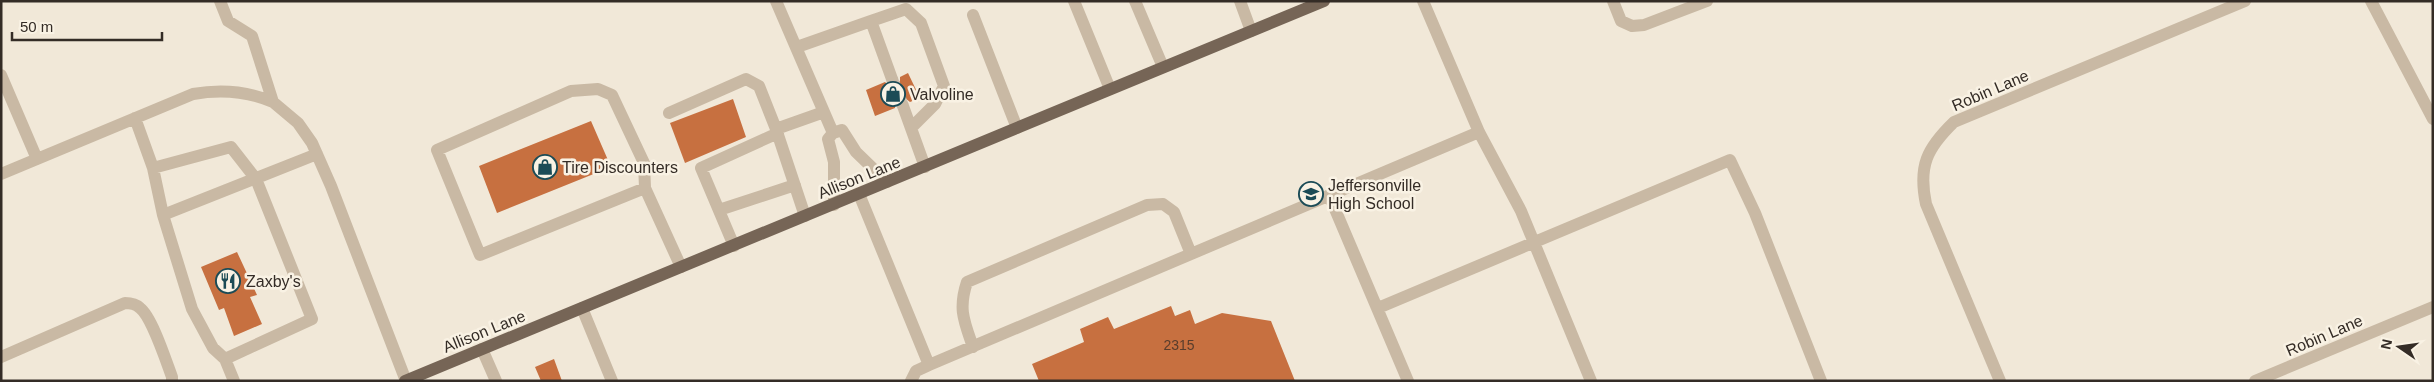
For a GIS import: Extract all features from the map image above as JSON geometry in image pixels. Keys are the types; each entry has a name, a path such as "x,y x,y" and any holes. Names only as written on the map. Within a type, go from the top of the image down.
{"main road":[{"name":"Allison Lane","path":"406,381 1324,1"}],"street":[{"path":"220,1 228,21 252,36 273,102"},
{"path":"776,1 833,133"},
{"path":"1074,1 1110,89"},
{"path":"1135,1 1163,67"},
{"path":"1240,1 1251,31"},
{"path":"1423,1 1479,132 1521,211 1591,381"},
{"path":"1613,1 1621,20 1632,26 1644,25 1707,1"},
{"name":"Robin Lane","path":"2000,381 1926,204 1923,170 1927,156 1937,139 1954,122 2245,1"},
{"path":"2371,1 2433,119"},
{"path":"797,48 906,9 921,23 944,86 935,104 911,128"},
{"path":"973,16 1017,128"},
{"path":"871,20 892,80"},
{"path":"1,75 37,159"},
{"path":"669,113 746,79 759,86 777,131 805,216"},
{"path":"645,188 480,255 437,150 571,91 598,89 612,95 644,163 645,188 680,268"},
{"path":"1,174 193,94 213,91 255,95 273,102 298,123 317,154 406,381"},
{"path":"903,106 926,167"},
{"path":"734,246 701,168 777,131 824,112"},
{"path":"135,118 153,168 163,216 192,309 209,342 225,359 234,381"},
{"path":"834,205 834,162 828,139 833,133 842,130 856,152 887,182"},
{"path":"911,381 916,371 929,365 1479,132"},
{"path":"153,168 231,146 256,179 312,319 225,359"},
{"path":"163,216 317,154"},
{"path":"1378,308 1730,160 1755,213 1821,381"},
{"path":"719,210 795,185"},
{"path":"859,194 929,365"},
{"path":"1329,194 1408,381"},
{"path":"973,346 963,318 961,298 966,282 1129,213 1147,206 1163,204 1174,212 1191,254"},
{"path":"1,357 125,303 132,303 140,308 148,318 172,381"},
{"name":"Robin Lane","path":"2256,381 2433,307"},
{"path":"582,308 612,381"},
{"path":"482,349 496,381"}],"building":[{"name":"Valvoline","path":"908,73 920,98 910,102 905,98 900,99 895,104 895,108 875,116 866,90 885,82 890,87 895,86 900,81 900,77"},
{"path":"733,99 746,137 685,163 670,123"},
{"name":"Tire Discounters","path":"591,121 611,167 497,213 479,166"},
{"name":"Zaxby's","path":"237,252 257,295 250,297 262,324 234,336 224,308 219,310 201,267"},
{"path":"1171,306 1175,316 1190,310 1195,324 1222,313 1271,321 1295,381 1039,381 1032,364 1084,342 1080,329 1108,317 1114,329"},
{"path":"554,359 562,381 541,381 535,367"}],"tunnel":[{"path":"892,79 903,106"}],"place":[{"name":"Valvoline","path":"893,94"},
{"name":"Tire Discounters","path":"545,167"},
{"name":"Jeffersonville High School","path":"1311,194"},
{"name":"Zaxby's","path":"228,281"}]}
